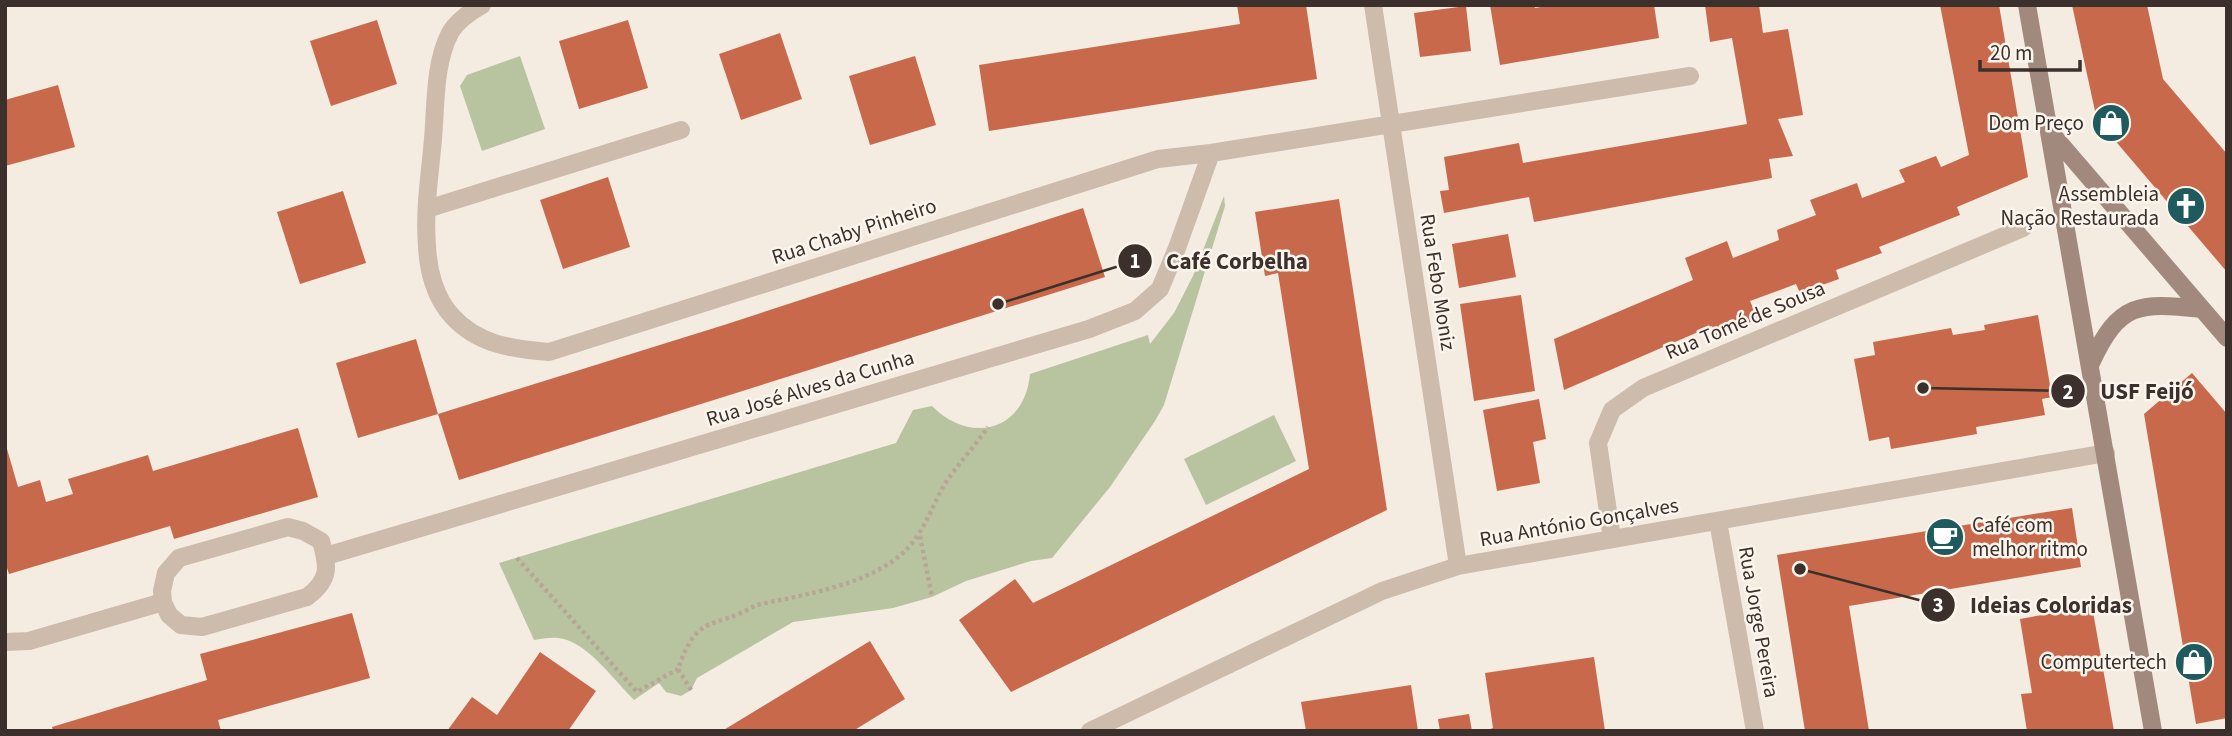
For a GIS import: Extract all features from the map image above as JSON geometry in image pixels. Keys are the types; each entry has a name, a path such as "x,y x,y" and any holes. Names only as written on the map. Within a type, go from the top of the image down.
{"main road":[{"path":"2027,5 2153,731"},
{"path":"2051,133 2227,338"},
{"path":"2091,363 2104,335 2124,314 2144,305 2202,309"}],"street":[{"name":"Rua Chaby Pinheiro","path":"482,5 472,10 450,32 440,61 427,209 427,248 436,291 451,315 477,337 512,349 549,352 1158,159 1690,76"},
{"name":"Rua Febo Moniz","path":"1373,5 1458,566"},
{"path":"427,209 681,130"},
{"name":"Rua José Alves da Cunha","path":"326,556 1089,329 1135,311 1160,289 1210,153"},
{"name":"Rua Tomé de Sousa","path":"1612,539 1598,443 1612,410 1643,388 2023,228"},
{"name":"Rua António Gonçalves","path":"1090,731 1382,591 1458,566 2106,453"},
{"name":"Rua Jorge Pereira","path":"1718,521 1755,731"},
{"path":"288,527 303,531 321,541 329,567 320,588 307,597 202,627 181,625 169,615 163,602 162,590 166,573 179,558 288,527"},
{"path":"5,642 29,640 163,602"}],"path":[{"path":"517,558 637,692 678,669 691,638 701,628 746,612 756,605 831,588 858,578 885,566 904,552 919,535 944,486 988,427"},
{"path":"919,535 932,597"},
{"path":"678,669 691,690"}],"green space":[{"path":"520,56 545,129 482,151 460,86 467,75"},
{"path":"1224,196 1225,206 1164,405 1110,487 1052,558 1031,561 966,581 932,597 893,608 793,622 697,678 691,690 681,696 666,692 659,683 634,700 594,658 576,644 559,638 534,640 499,563 896,443 913,410 932,406 947,418 963,425 978,428 993,426 1018,409 1026,393 1030,374 1148,335 1150,344 1174,313 1193,276"},
{"path":"1274,415 1296,461 1206,505 1184,459"}],"building":[{"path":"1237,5 1306,5 1317,79 989,131 979,65 1240,24"},
{"path":"1490,5 1534,5 1535,8 1552,5 1654,5 1659,38 1500,65"},
{"path":"1705,5 1759,5 1763,33 1788,29 1803,115 1778,119 1793,156 1769,159 1772,178 1534,222 1529,197 1444,213 1440,191 1449,190 1444,157 1519,143 1523,163 1747,124 1732,38 1710,42"},
{"path":"1940,5 1999,5 2028,177 1957,207 1960,215 1879,247 1882,253 1836,270 1839,279 1800,293 1796,284 1750,301 1758,319 1716,336 1712,326 1564,390 1554,339 1693,280 1685,258 1727,241 1733,258 1779,240 1777,230 1816,215 1810,200 1857,183 1862,198 1905,182 1899,170 1936,156 1941,167 1969,155"},
{"path":"2072,5 2147,5 2163,79 2227,154 2227,272 2118,144 2095,111"},
{"path":"1466,6 1471,51 1420,57 1414,13"},
{"path":"377,20 397,84 331,106 310,41"},
{"path":"628,20 648,88 579,109 559,41"},
{"path":"780,33 802,99 741,120 719,54"},
{"path":"915,56 936,125 870,145 849,76"},
{"path":"58,85 75,147 5,166 5,100"},
{"path":"608,177 630,247 563,269 540,200"},
{"path":"343,191 366,263 300,284 277,212"},
{"path":"1339,199 1387,510 1011,692 959,620 1015,579 1033,603 1309,469 1278,273 1265,276 1255,212"},
{"path":"1083,208 1105,277 459,480 438,414 724,325"},
{"path":"1508,234 1516,277 1459,288 1452,244"},
{"path":"1521,295 1535,391 1474,401 1460,304"},
{"path":"2038,315 2052,397 2042,399 2045,415 1976,427 1977,434 1891,449 1889,437 1869,441 1854,359 1875,355 1873,342 1951,328 1953,335 1985,330 1984,325"},
{"path":"416,339 438,414 358,438 336,363"},
{"path":"2192,373 2227,414 2227,718 2196,724 2144,414"},
{"path":"1539,399 1546,439 1533,442 1540,483 1497,491 1483,410"},
{"path":"298,428 318,497 174,539 170,526 9,574 5,562 5,442 18,487 40,480 46,502 73,494 68,479 148,455 153,471"},
{"path":"2072,508 2081,567 1849,606 1869,731 1805,731 1777,555"},
{"path":"2092,606 2114,731 2027,731 2021,694 2032,693 2020,619"},
{"path":"352,613 370,678 218,720 221,731 53,731 52,727 207,680 200,654"},
{"path":"870,641 905,699 853,731 722,731"},
{"path":"540,652 596,691 568,731 447,731 472,697 497,715"},
{"path":"1594,657 1605,731 1485,731 1493,728 1485,673"},
{"path":"1411,685 1418,731 1306,731 1301,702"},
{"path":"1469,714 1472,731 1440,731 1438,719"}],"place":[{"name":"Dom Preço","path":"2111,123"},
{"name":"Assembleia Nação Restaurada","path":"2186,206"},
{"name":"Café Corbelha","path":"998,304"},
{"name":"USF Feijó","path":"1923,388"},
{"name":"Café com melhor ritmo","path":"1945,537"},
{"name":"Ideias Coloridas","path":"1800,569"},
{"name":"Computertech","path":"2194,662"}]}
